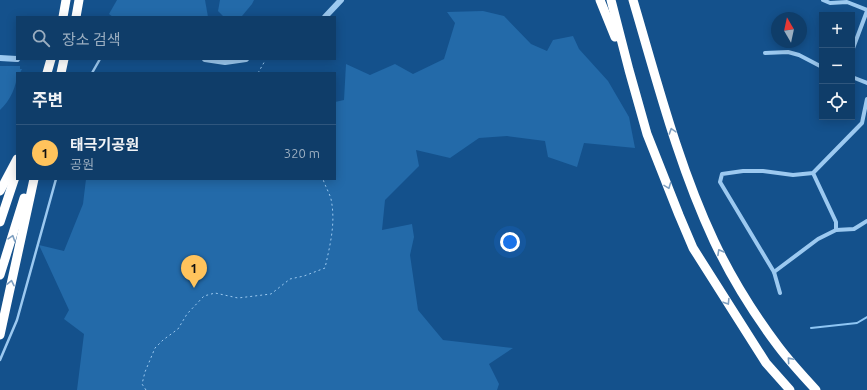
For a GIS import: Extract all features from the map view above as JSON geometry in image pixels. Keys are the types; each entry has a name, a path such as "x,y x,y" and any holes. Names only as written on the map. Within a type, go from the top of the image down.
{"highway":[{"path":"63,16 66,0"},
{"path":"76,16 79,0"},
{"path":"600,0 629,70"},
{"path":"610,0 647,134 693,248 766,363 790,390"},
{"path":"633,0 664,108 684,170 714,242 744,295 779,347 816,390"},
{"path":"47,72 51,60"},
{"path":"61,72 64,60"},
{"path":"0,191 16,160"},
{"path":"0,222 16,174"},
{"path":"0,275 30,180"},
{"path":"0,335 34,180"}],"street":[{"path":"326,16 341,0"},
{"path":"824,0 830,3 847,2 867,11 853,48"},
{"path":"765,53 788,52 799,55 819,65"},
{"path":"0,58 16,59"},
{"path":"211,60 225,62 239,60"},
{"path":"855,78 867,83"},
{"path":"780,293 774,272 720,182 722,174 743,171 793,175 813,174 862,123 867,99"},
{"path":"813,174 836,222 836,230"},
{"path":"774,272 818,239 836,230 854,229 867,221"}],"lane":[{"path":"93,72 99,60"},
{"path":"0,360 17,320 56,180"}],"path":[{"path":"259,72 265,60"},
{"path":"146,390 142,384 145,372 155,348 178,329 187,314 204,296 215,293 238,298 271,294 290,280 325,268 333,224 330,198 323,180"}],"shaded area":[{"path":"117,0 205,0 208,16 112,16 109,14"},
{"path":"220,0 254,0 242,16 223,16 218,11"},
{"path":"483,11 504,16 531,44 547,51 553,40 573,36 579,49 608,81 629,117 635,148 584,143 577,167 548,157 545,141 507,136 479,138 450,158 416,150 419,166 385,200 382,230 412,224 414,237 410,255 418,310 443,340 513,348 489,364 499,384 497,390 77,390 84,334 64,319 69,310 39,245 64,251 83,204 86,180 336,180 336,102 344,100 346,64 370,75 395,64 413,74 444,59 455,23 447,12"},
{"path":"0,66 20,66 20,69 22,69 20,72 16,72 16,83 10,98 0,110"}],"waterway":[{"path":"811,328 857,323 867,317"}],"place":[{"name":"태극기공원","path":"194,288"}]}
